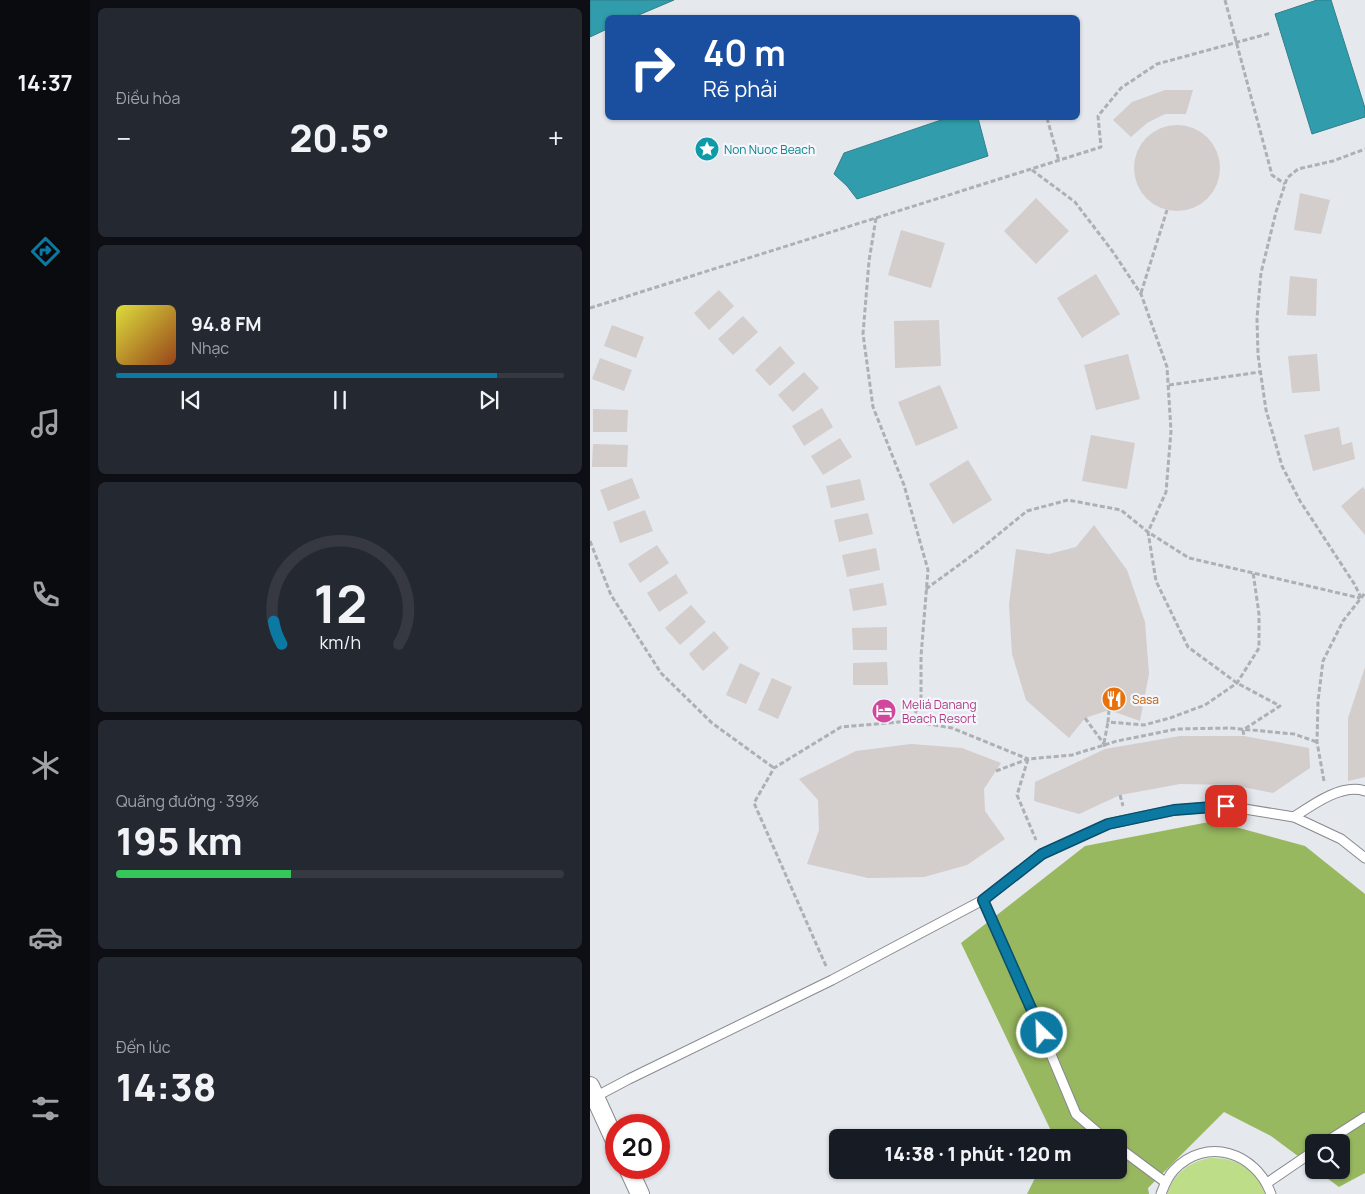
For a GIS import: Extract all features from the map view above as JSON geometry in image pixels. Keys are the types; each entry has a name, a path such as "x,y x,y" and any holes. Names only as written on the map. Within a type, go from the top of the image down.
{"street":[{"path":"593,1091 605,1118"},
{"path":"633,1179 640,1194"}],"lane":[{"path":"1294,817 1326,796 1358,789 1365,791"},
{"path":"593,1091 629,1079 832,980 983,900 1042,854 1108,824 1174,810 1226,806 1294,817 1340,839 1365,858"},
{"path":"983,900 1076,1114 1094,1129"},
{"path":"1338,1134 1365,1117"},
{"path":"1160,1194 1165,1182 1173,1171 1196,1155 1210,1152 1223,1152 1248,1162 1267,1183 1270,1194"},
{"path":"1127,1154 1165,1182"},
{"path":"1267,1183 1305,1157"}],"path":[{"path":"1225,0 1272,175 1285,184"},
{"path":"590,308 1101,148 1098,116 1122,88 1157,64 1272,34"},
{"path":"1048,120 1059,161"},
{"path":"1361,598 1355,585 1300,501 1282,466 1266,410 1258,355 1257,318 1261,273 1287,178 1298,170 1333,161 1365,149"},
{"path":"1032,169 1075,202 1113,252 1140,294 1167,367 1171,431 1166,492 1148,532 1156,580 1188,647 1238,683 1280,706 1243,730"},
{"path":"1140,294 1167,210"},
{"path":"876,218 869,261 863,334 873,407 904,485 928,570 921,656 921,702 911,721"},
{"path":"1168,385 1260,372"},
{"path":"926,588 978,551 1027,511 1068,500 1121,510 1148,532 1189,558 1361,598"},
{"path":"590,541 611,595 661,673 712,722 774,768"},
{"path":"1108,722 1144,725 1170,718 1205,705 1238,683 1259,648 1259,614 1253,572"},
{"path":"1326,796 1317,742 1318,701 1324,661 1342,621 1365,593"},
{"path":"1105,749 1104,744 1109,710"},
{"path":"1086,718 1104,744"},
{"path":"832,980 754,803 774,768 841,728 911,721 952,728 1028,759"},
{"path":"996,771 1028,759 1072,754 1104,744 1177,729 1230,728 1294,734 1317,742"},
{"path":"1243,730 1244,736"},
{"path":"1028,759 1016,795 1042,854"}],"green space":[{"path":"1214,821 1305,846 1365,894 1365,1173 1339,1187 1328,1179 1350,1179 1350,1134 1305,1134 1305,1161 1271,1136 1224,1112 1148,1188 1149,1194 1027,1194 1034,1179 1127,1179 1127,1129 1050,1129 961,943 1085,846"},
{"path":"1210,1158 1228,1160 1244,1166 1256,1178 1265,1194 1167,1194 1178,1174 1195,1162"}],"water":[{"path":"590,0 674,0 639,15 605,15 605,30 590,37"},
{"path":"1317,0 1331,0 1365,108 1365,117 1312,134 1275,14"},
{"path":"941,120 979,120 988,156 857,199 834,174 844,153"}],"building":[{"path":"1165,90 1193,90 1186,114 1165,114 1147,123 1131,137 1113,120 1132,102"},
{"path":"1177,125 1193,128 1201,132 1213,144 1217,152 1220,168 1217,184 1213,192 1201,204 1193,208 1177,211 1161,208 1153,204 1141,192 1137,184 1134,168 1137,152 1141,144 1153,132 1161,128"},
{"path":"1300,193 1330,200 1321,234 1294,230"},
{"path":"1036,198 1069,231 1036,264 1004,231"},
{"path":"901,230 945,243 931,288 888,275"},
{"path":"1096,274 1120,314 1082,338 1057,298"},
{"path":"1290,276 1317,279 1316,316 1287,315"},
{"path":"719,290 734,306 709,330 694,313"},
{"path":"743,316 758,332 733,355 718,339"},
{"path":"939,320 941,366 895,368 894,321"},
{"path":"612,325 644,337 636,358 604,346"},
{"path":"780,346 795,363 770,386 755,370"},
{"path":"1128,354 1140,399 1096,410 1084,365"},
{"path":"1317,354 1320,391 1292,393 1288,356"},
{"path":"600,358 632,370 624,391 592,379"},
{"path":"804,372 819,388 793,412 778,395"},
{"path":"940,385 958,428 916,446 898,402"},
{"path":"822,408 833,427 804,446 792,426"},
{"path":"593,409 628,410 627,432 593,432"},
{"path":"1339,427 1342,445 1352,442 1355,459 1313,471 1304,435"},
{"path":"1091,435 1135,443 1127,489 1082,481"},
{"path":"840,438 852,457 823,475 811,456"},
{"path":"593,444 628,445 627,467 592,467"},
{"path":"968,460 992,500 953,524 929,484"},
{"path":"632,478 640,498 608,511 600,490"},
{"path":"860,479 865,500 831,508 826,486"},
{"path":"1363,487 1365,490 1365,535 1341,506"},
{"path":"645,510 653,531 620,543 613,522"},
{"path":"868,513 873,534 839,542 834,520"},
{"path":"1094,525 1127,570 1145,622 1149,674 1140,721 1109,710 1085,718 1069,738 1026,700 1012,654 1009,605 1016,549 1049,554 1076,547"},
{"path":"657,545 669,563 640,583 628,564"},
{"path":"876,548 880,570 847,577 842,555"},
{"path":"676,574 688,593 659,612 647,593"},
{"path":"883,583 887,605 853,611 849,589"},
{"path":"691,605 706,622 680,645 665,628"},
{"path":"887,627 887,650 853,650 852,628"},
{"path":"714,631 729,648 703,671 689,654"},
{"path":"887,662 888,685 853,685 853,663"},
{"path":"740,663 760,673 746,704 726,695"},
{"path":"1365,667 1365,777 1348,781 1348,718"},
{"path":"772,678 792,687 778,719 758,710"},
{"path":"1180,736 1244,736 1309,748 1310,768 1273,793 1232,785 1180,784 1120,795 1079,814 1034,801 1035,782 1105,749"},
{"path":"911,744 962,748 1001,763 984,789 985,811 1005,839 967,865 924,877 868,878 807,864 819,830 818,800 799,779 856,751"}],"place":[{"name":"Non Nuoc Beach","path":"707,149"},
{"name":"Sasa","path":"1114,699"},
{"name":"Meliá Danang Beach Resort","path":"884,711"}],"route":[{"path":"1042,1033 983,900 1042,854 1108,824 1174,810 1226,806"}]}
